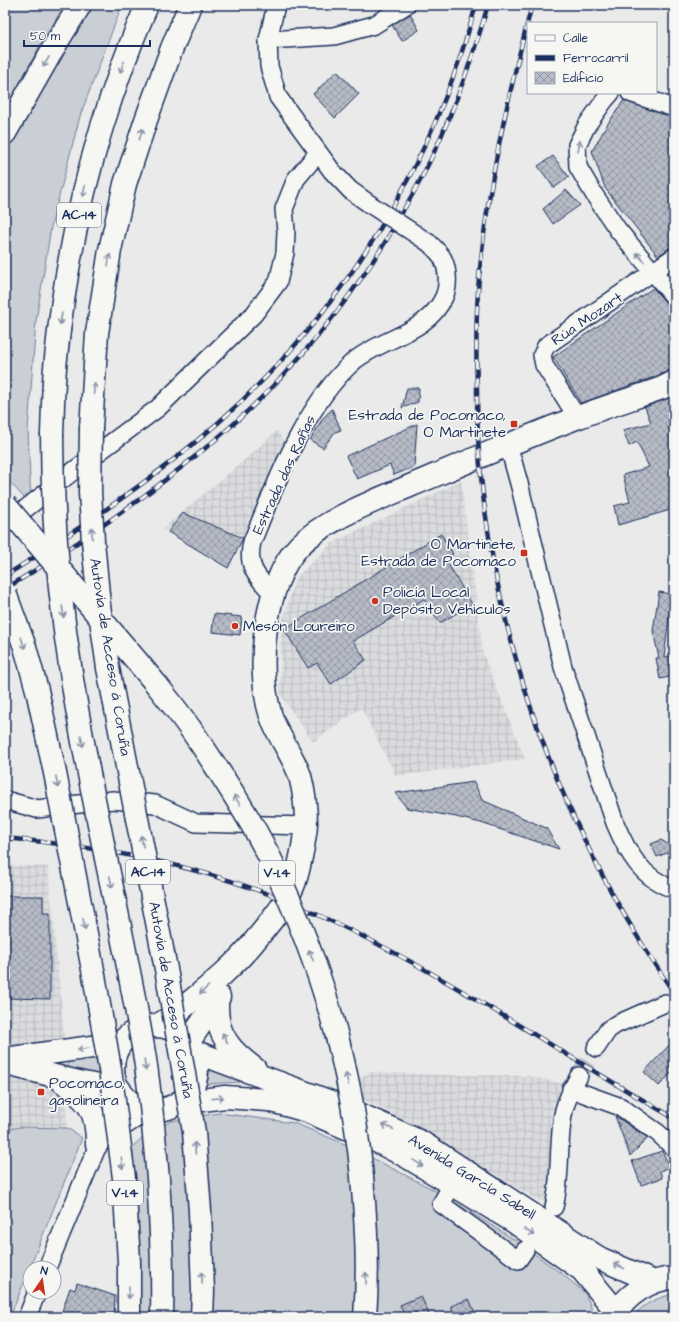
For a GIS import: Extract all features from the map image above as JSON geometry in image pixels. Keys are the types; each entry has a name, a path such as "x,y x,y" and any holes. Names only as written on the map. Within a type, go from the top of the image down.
{"main road":[{"path":"5,133 80,5"},
{"name":"AC-14","path":"147,5 134,34 110,100 90,166 70,255 56,359 52,434 52,490 56,552 71,678 144,1055 153,1127 161,1230 163,1289 162,1317"},
{"name":"Autovía de Acceso á Coruña","path":"190,5 148,112 125,184 110,250 97,333 91,428 90,492 99,605 108,668 166,969 194,1132 201,1235 203,1291 202,1317"},
{"path":"155,1026 168,1028 179,1034 191,1047 197,1062 197,1074 194,1085 188,1095 170,1106 150,1110 129,1101 120,1091 115,1079 113,1066 121,1043 130,1034 142,1028 155,1026 165,1022 243,955 280,910 293,887 300,864 306,826 305,802 299,775 274,724 268,707 264,673 265,638 273,594 286,563 299,546 320,529 388,496 577,417 662,388 674,382"},
{"name":"V-1.4","path":"5,505 155,683 200,742 238,802 269,856 296,915 316,967 337,1032 351,1097 362,1167 366,1237 365,1317"},
{"name":"V-1.4","path":"5,593 25,647 37,690 55,773 94,975 110,1069 124,1178 129,1262 129,1317"},
{"path":"191,1047 243,955"},
{"path":"217,1000 218,1020 225,1041 240,1058 275,1082"},
{"path":"5,1059 121,1043"},
{"name":"Avenida García Sabell","path":"191,1047 275,1082 340,1105 421,1142 599,1258 664,1280"},
{"path":"5,1064 97,1088 120,1091"},
{"path":"56,1077 78,1093 87,1103 95,1118 97,1127 97,1144"},
{"name":"Avenida García Sabell","path":"170,1106 225,1097 268,1100 307,1111 341,1124 409,1158 513,1221 582,1270 615,1314"},
{"path":"615,1314 633,1294 664,1280"}],"street":[{"name":"Estrada das Rañas","path":"273,594 262,583 250,564 252,542 279,479 315,410 328,390 354,361 379,345 410,331 429,318 445,296 448,282 446,268 442,258 429,243 350,190 318,153 278,97 268,66 268,40 276,5"},
{"path":"268,40 334,36 374,25 406,5"},
{"path":"610,94 587,125 577,145 578,167 618,230 674,297"},
{"path":"633,94 674,108"},
{"path":"5,525 72,472 158,408 254,314 278,282 286,252 284,209 296,179 318,153"},
{"name":"Rúa Mozart","path":"577,417 544,365 542,355 546,346 674,257"},
{"path":"507,446 520,487 563,667 615,823 624,845 635,861 646,873 658,882 674,889"},
{"path":"5,800 37,809 120,800 155,804 196,823 306,826"},
{"path":"596,1048 608,1030 665,1003"},
{"path":"554,1207 557,1196 560,1136 564,1109 575,1082 621,1108 658,1133 674,1148"},
{"path":"50,1260 97,1144 112,1115 120,1091"},
{"path":"97,1144 137,1118 170,1106"},
{"path":"452,1185 441,1204 518,1260 525,1250"},
{"path":"27,1317 34,1300"}],"shaded area":[{"path":"5,5 65,5 44,38 5,110"},
{"path":"89,5 122,5 80,116 51,227 36,321 28,430 31,505 5,477 5,148 18,132"},
{"path":"277,431 286,444 228,568 163,529 234,469"},
{"path":"461,481 483,654 525,759 396,776 361,708 313,742 280,694 281,627 295,579 332,543"},
{"path":"5,865 48,867 64,1033 67,1128 20,1127 5,1130"},
{"path":"96,1057 99,1078 68,1068 68,1062"},
{"path":"210,1068 241,1082 207,1084"},
{"path":"369,1072 529,1076 564,1084 556,1116 549,1205 524,1192 422,1129 345,1090"},
{"path":"219,1113 294,1123 347,1145 440,1193 515,1240 561,1273 585,1293 591,1307 592,1317 133,1317 141,1296 123,1155 143,1137 171,1121"},
{"path":"20,1127 67,1128 82,1138 33,1260 22,1260 22,1287 10,1317 5,1317 5,1130"},
{"path":"674,1294 674,1317 632,1317 651,1302"}],"building":[{"path":"410,14 419,30 402,41 392,25"},
{"path":"337,71 359,94 335,118 313,94"},
{"path":"624,100 674,118 674,247 658,256 605,188 592,151"},
{"path":"553,156 569,177 554,188 538,166"},
{"path":"566,190 580,205 553,224 543,209"},
{"path":"653,288 674,312 674,368 657,376 581,403 553,357"},
{"path":"407,388 419,388 418,402 402,408"},
{"path":"674,396 674,508 618,525 614,506 630,502 623,475 649,467 637,442 629,446 623,430 651,423 645,407"},
{"path":"332,409 341,430 335,432 323,448 310,440 323,418"},
{"path":"417,424 414,467 394,475 390,465 357,479 346,456"},
{"path":"183,513 243,538 228,568 168,532"},
{"name":"Policía Local Depósito Vehículos","path":"441,534 453,554 445,559 472,604 440,623 424,599 353,641 366,660 331,684 317,663 308,668 284,629"},
{"path":"659,592 672,594 664,657 674,656 674,676 660,679 656,658 659,658 653,631"},
{"path":"214,614 242,617 240,635 212,632"},
{"path":"474,782 482,800 546,828 559,849 481,823 407,808 395,793"},
{"path":"661,840 674,848 674,850 657,857 651,844"},
{"path":"5,896 43,896 43,913 50,913 50,999 5,998"},
{"path":"674,1040 674,1070 659,1086 644,1072"},
{"path":"615,1116 648,1138 630,1156"},
{"path":"662,1151 670,1167 660,1171 662,1178 641,1185 632,1161"},
{"path":"77,1283 115,1296 114,1317 60,1317 70,1288 75,1290"},
{"path":"421,1296 430,1317 405,1317 400,1305"},
{"path":"469,1299 477,1317 455,1317 451,1306"}],"tunnel":[{"path":"579,1076 596,1048"}],"railway":[{"path":"5,576 115,503 194,443 219,422 264,379 305,333 343,284 378,232 408,178 435,122 458,64 476,5"},
{"path":"5,589 107,523 180,469 252,407 298,359 319,334 359,282 415,191 442,135 459,92 488,5"},
{"path":"527,22 532,5"},
{"path":"527,24 498,147 488,205 479,277 476,340 477,422 480,466 487,524 505,619 532,712 549,758 587,845 617,902 650,957 674,993"},
{"path":"5,838 38,841 105,851 171,864 268,894 348,929 387,949 501,1014 674,1118"}],"place":[{"name":"Estrada de Pocomaco, O Martinete","path":"514,424"},
{"name":"O Martinete, Estrada de Pocomaco","path":"524,553"},
{"name":"Policía Local Depósito Vehículos","path":"375,601"},
{"name":"Mesón Loureiro","path":"235,626"},
{"name":"Pocomaco, gasolineira","path":"41,1092"}]}
